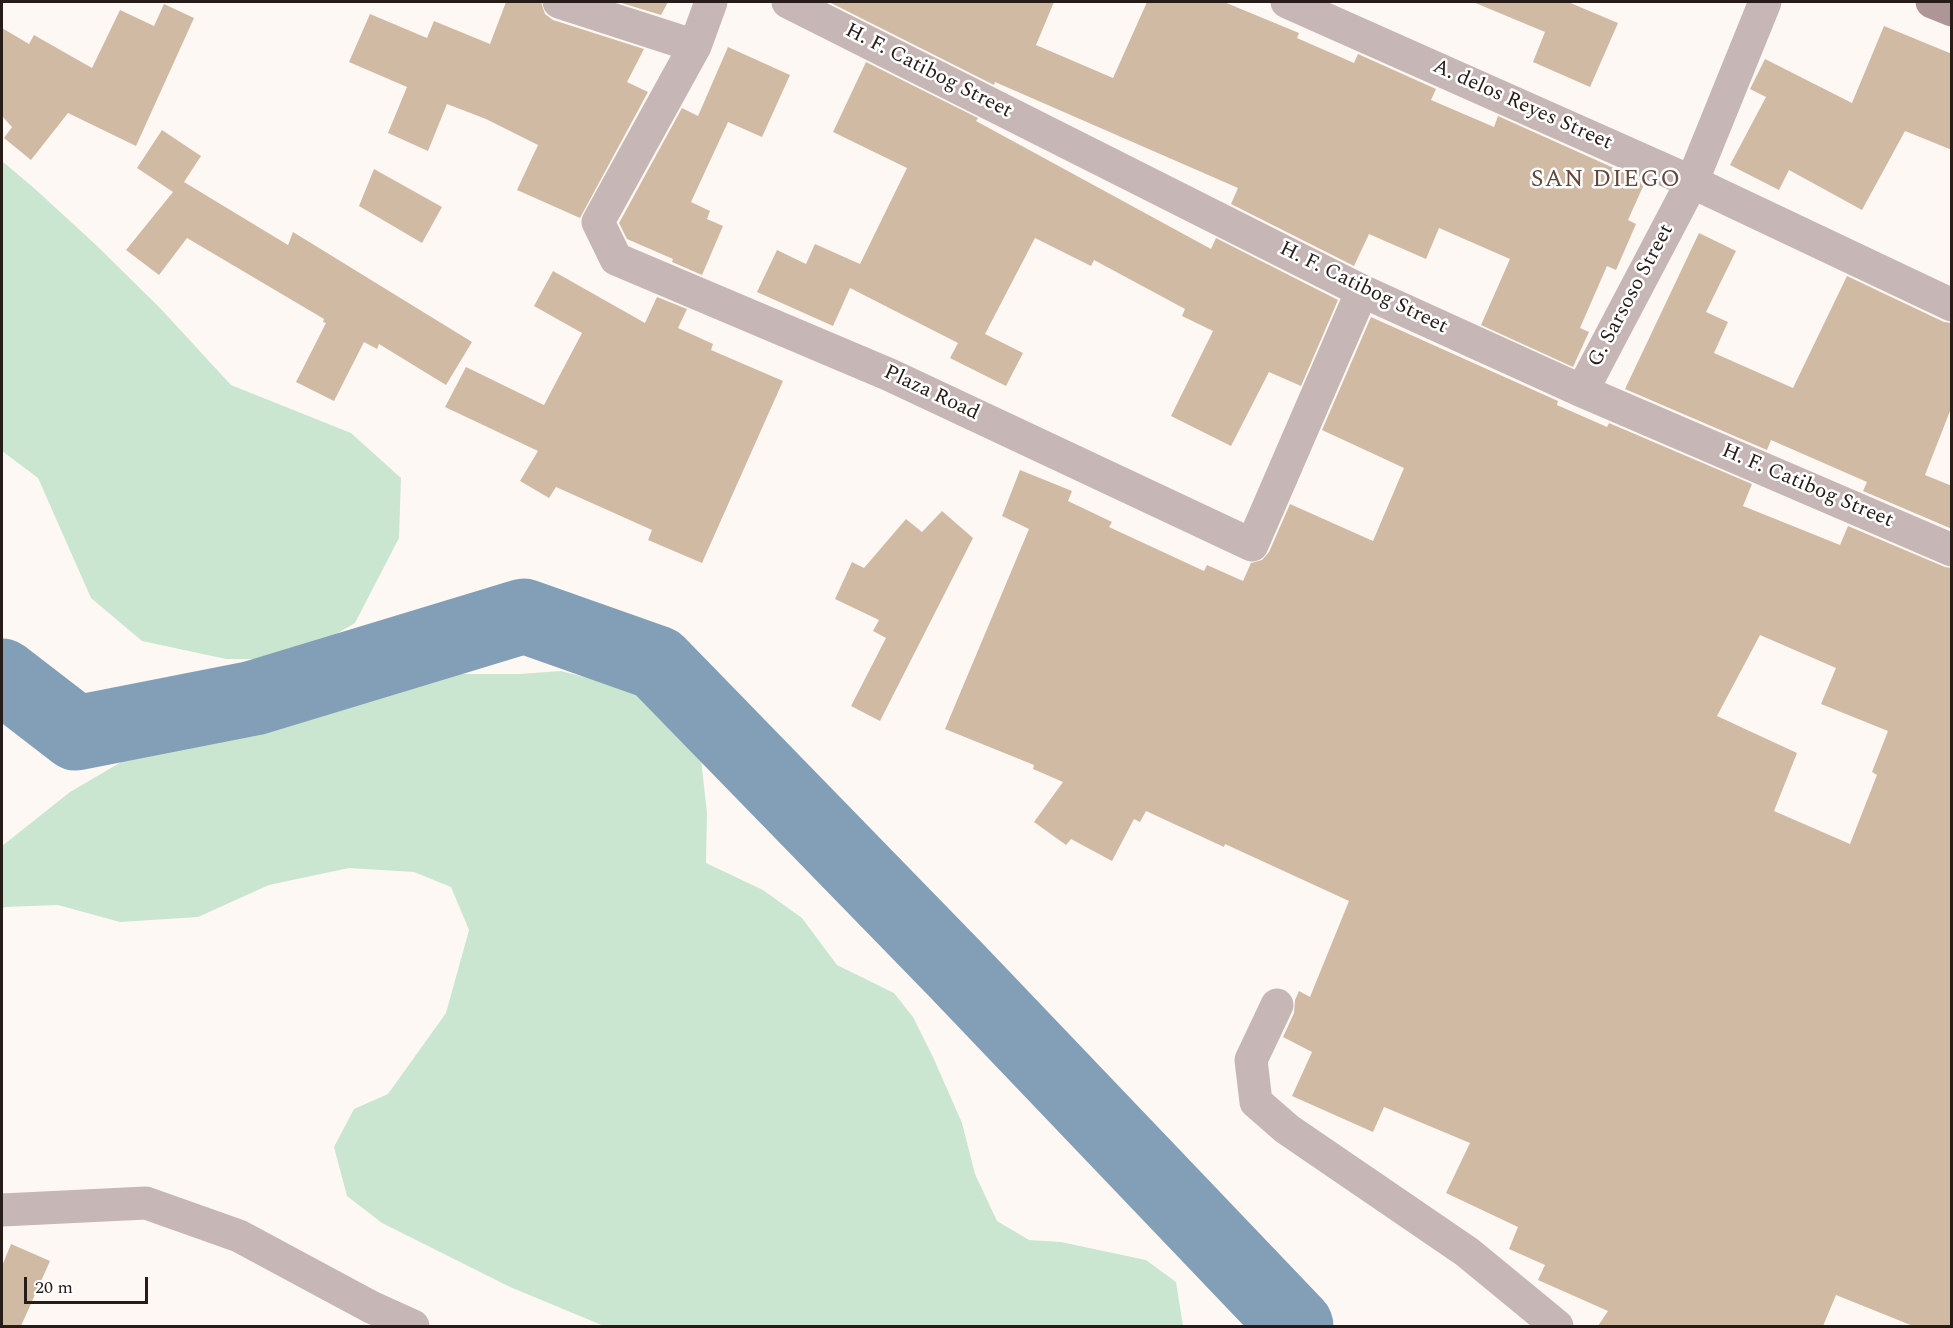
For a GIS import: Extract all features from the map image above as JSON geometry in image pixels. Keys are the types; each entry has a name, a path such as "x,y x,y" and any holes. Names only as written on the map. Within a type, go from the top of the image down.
{"street":[{"path":"559,2 695,46"},
{"name":"Plaza Road","path":"711,2 695,46 598,222 616,259 890,375 1251,546 1362,291"},
{"name":"H. F. Catibog Street","path":"788,2 1362,291 1582,391 1952,550"},
{"name":"A. delos Reyes Street","path":"1287,2 1692,182 1952,305"},
{"name":"G. Sarsoso Street","path":"1582,391 1692,182 1765,2"},
{"path":"1932,2 1952,10"},
{"path":"1277,1005 1251,1060 1256,1102 1287,1129 1467,1252 1557,1326"},
{"path":"2,1210 146,1203 239,1236 371,1307 413,1326"}],"green space":[{"path":"2,161 96,245 160,308 231,385 351,433 401,478 399,538 355,623 311,649 263,659 226,659 142,641 91,598 38,478 2,451"},
{"path":"561,671 638,691 668,710 700,750 707,813 706,863 763,890 802,918 837,965 894,993 913,1017 933,1057 962,1123 975,1174 997,1221 1029,1240 1061,1242 1146,1260 1176,1282 1183,1326 604,1326 510,1287 382,1223 347,1196 334,1147 354,1109 388,1094 446,1013 469,930 451,887 414,872 349,868 269,885 198,917 120,922 58,905 2,909 2,846 70,792 128,758 209,741 386,685 446,674 519,674"}],"building":[{"path":"506,2 541,2 545,14 553,20 644,49 627,82 648,92 580,218 517,190 538,145 486,119 447,104 428,151 388,133 407,87 349,62 370,14 427,38 434,21 490,44"},
{"path":"618,2 668,2 661,15"},
{"path":"829,2 1054,2 1036,45 1113,78 1147,2 1224,2 1299,33 1297,38 1354,63 1358,54 1436,89 1431,100 1494,127 1498,116 1645,182 1628,220 1636,224 1616,270 1607,266 1580,328 1589,332 1573,367 1481,325 1510,259 1439,228 1426,259 1369,234 1354,266 1231,204 1238,188 995,82 994,85"},
{"path":"1473,2 1568,2 1618,23 1590,87 1533,62 1545,32"},
{"path":"164,4 194,18 136,146 68,113 31,160 4,138 12,127 2,116 2,28 29,44 34,35 92,68 120,10 154,26"},
{"path":"1884,26 1952,54 1952,150 1905,131 1862,210 1789,170 1779,190 1730,165 1766,97 1750,89 1765,59 1852,103"},
{"path":"728,47 790,75 762,137 728,122 691,202 710,211 707,219 723,226 702,275 672,262 673,259 627,239 619,223 682,108 698,116"},
{"path":"866,62 978,118 976,121 1211,249 1216,238 1338,300 1301,386 1269,372 1231,446 1171,416 1213,331 1182,316 1185,309 1094,260 1091,266 1035,238 985,334 1023,353 1006,386 950,358 958,343 850,288 833,326 757,292 777,250 806,264 815,244 860,264 907,168 833,132"},
{"path":"162,130 201,156 184,182 288,245 293,232 472,342 446,385 379,344 377,349 364,342 334,401 296,382 326,323 323,322 324,319 187,238 159,275 126,250 173,192 137,168"},
{"path":"374,169 442,207 422,243 359,206"},
{"path":"1699,233 1736,251 1706,312 1728,322 1714,353 1793,388 1847,276 1944,322 1952,323 1952,406 1925,475 1952,486 1952,529 1863,491 1867,482 1771,440 1767,450 1625,389"},
{"path":"553,271 645,323 657,297 687,309 678,328 713,344 711,350 783,381 702,563 648,540 652,530 556,487 549,498 520,481 538,451 445,407 466,367 544,405 582,333 534,306"},
{"path":"1371,317 1558,401 1557,405 1607,427 1609,423 1752,484 1743,506 1840,545 1848,526 1952,568 1952,1326 1913,1326 1836,1295 1823,1326 1598,1326 1608,1311 1538,1280 1545,1265 1509,1249 1518,1227 1446,1193 1470,1143 1384,1107 1373,1132 1292,1096 1312,1052 1283,1037 1294,1013 1295,1000 1299,991 1310,997 1349,901 1225,844 1224,847 1146,811 1140,822 1134,819 1112,861 1071,839 1066,845 1034,822 1063,782 1033,769 1034,765 945,729 1029,529 1002,516 1020,470 1072,491 1068,501 1112,522 1109,527 1204,571 1207,565 1243,581 1251,563 1262,560 1269,552 1290,504 1373,541 1404,468 1322,430","holes":["1760,635 1836,668 1821,704 1888,731 1872,772 1877,775 1850,844 1774,811 1797,753 1717,716"]},
{"path":"942,511 973,538 880,721 851,706 886,638 873,631 879,620 835,599 852,562 864,568 906,519 922,532"},
{"path":"11,1244 50,1261 21,1326 2,1326 2,1266"}],"waterway":[{"path":"2,676 76,733 254,698 524,616 657,663 955,969 1296,1326"}],"district":[{"name":"SAN DIEGO","path":"1606,181"}]}
